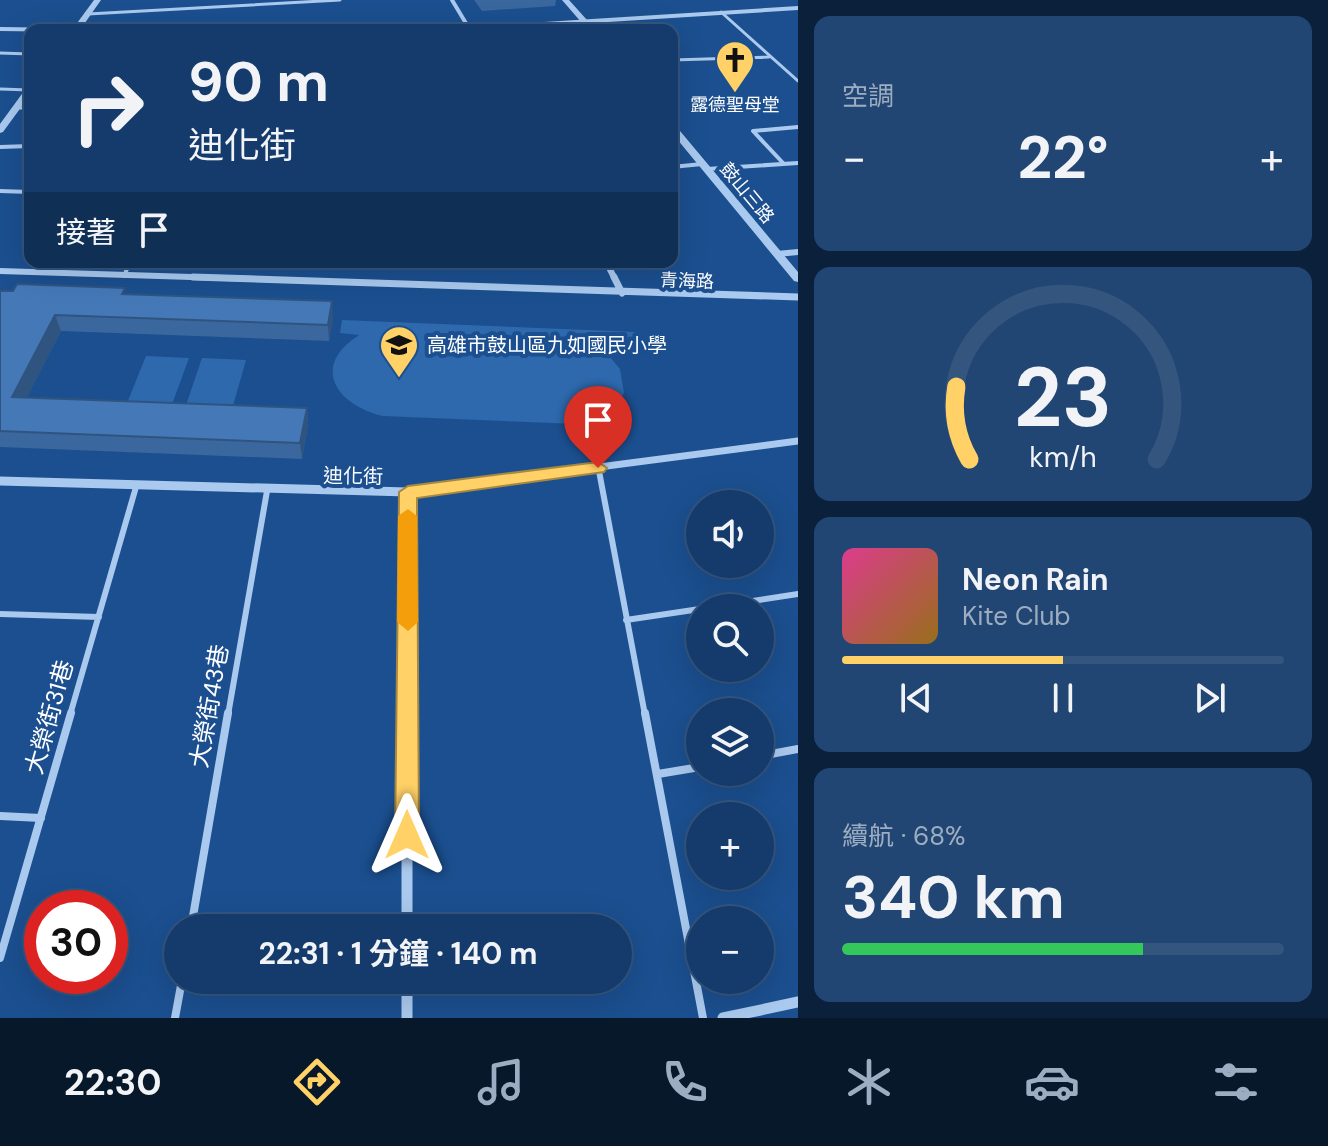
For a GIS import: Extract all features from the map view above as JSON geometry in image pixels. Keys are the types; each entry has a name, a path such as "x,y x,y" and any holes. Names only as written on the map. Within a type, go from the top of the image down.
{"street":[{"path":"80,24 98,0"},
{"path":"452,0 467,24"},
{"path":"565,0 587,24"},
{"path":"541,24 798,8"},
{"path":"0,29 24,29"},
{"path":"0,130 24,98"},
{"name":"鼓山三路","path":"678,134 798,279"},
{"path":"777,254 798,252"},
{"path":"609,268 622,293"},
{"name":"青海路","path":"0,271 798,297"},
{"name":"迪化街","path":"0,481 267,491 408,492 798,441"},
{"path":"407,914 408,492"},
{"path":"407,994 407,1018"},
{"path":"723,1018 798,1002"}],"lane":[{"path":"88,14 120,15 340,0"},
{"path":"721,12 798,81"},
{"path":"0,53 24,54"},
{"path":"678,60 769,57"},
{"path":"0,89 24,90"},
{"path":"16,108 24,108"},
{"path":"784,164 753,131 798,127"},
{"path":"0,147 24,146"},
{"path":"678,167 798,163"},
{"path":"0,191 24,192"},
{"path":"124,276 127,268"},
{"path":"598,468 703,1018"},
{"name":"大榮街31巷","path":"0,958 136,487"},
{"name":"大榮街43巷","path":"193,914 267,491"},
{"path":"774,598 798,594"},
{"path":"626,620 686,611"},
{"path":"0,614 99,617"},
{"path":"774,753 798,749"},
{"path":"658,774 686,769"},
{"path":"0,816 41,818"},
{"path":"175,1018 179,994"}],"shaded area":[{"path":"342,320 636,332 638,346 600,345 620,369 624,393 610,410 586,422 383,416 353,403 335,383 335,359 359,335 340,333"},
{"path":"146,356 189,358 170,410 125,408"},
{"path":"202,358 246,360 231,413 184,411"}],"building":[{"path":"17,284 125,288 122,294 332,301 328,325 55,315 12,397 307,408 300,443 0,431 0,291 13,291"}],"slow traffic":[{"path":"408,516 408,622"}],"place":[{"name":"露德聖母堂","path":"735,94"},
{"name":"高雄市鼓山區九如國民小學","path":"399,379"}],"route":[{"path":"407,835 408,492 598,468"}]}
